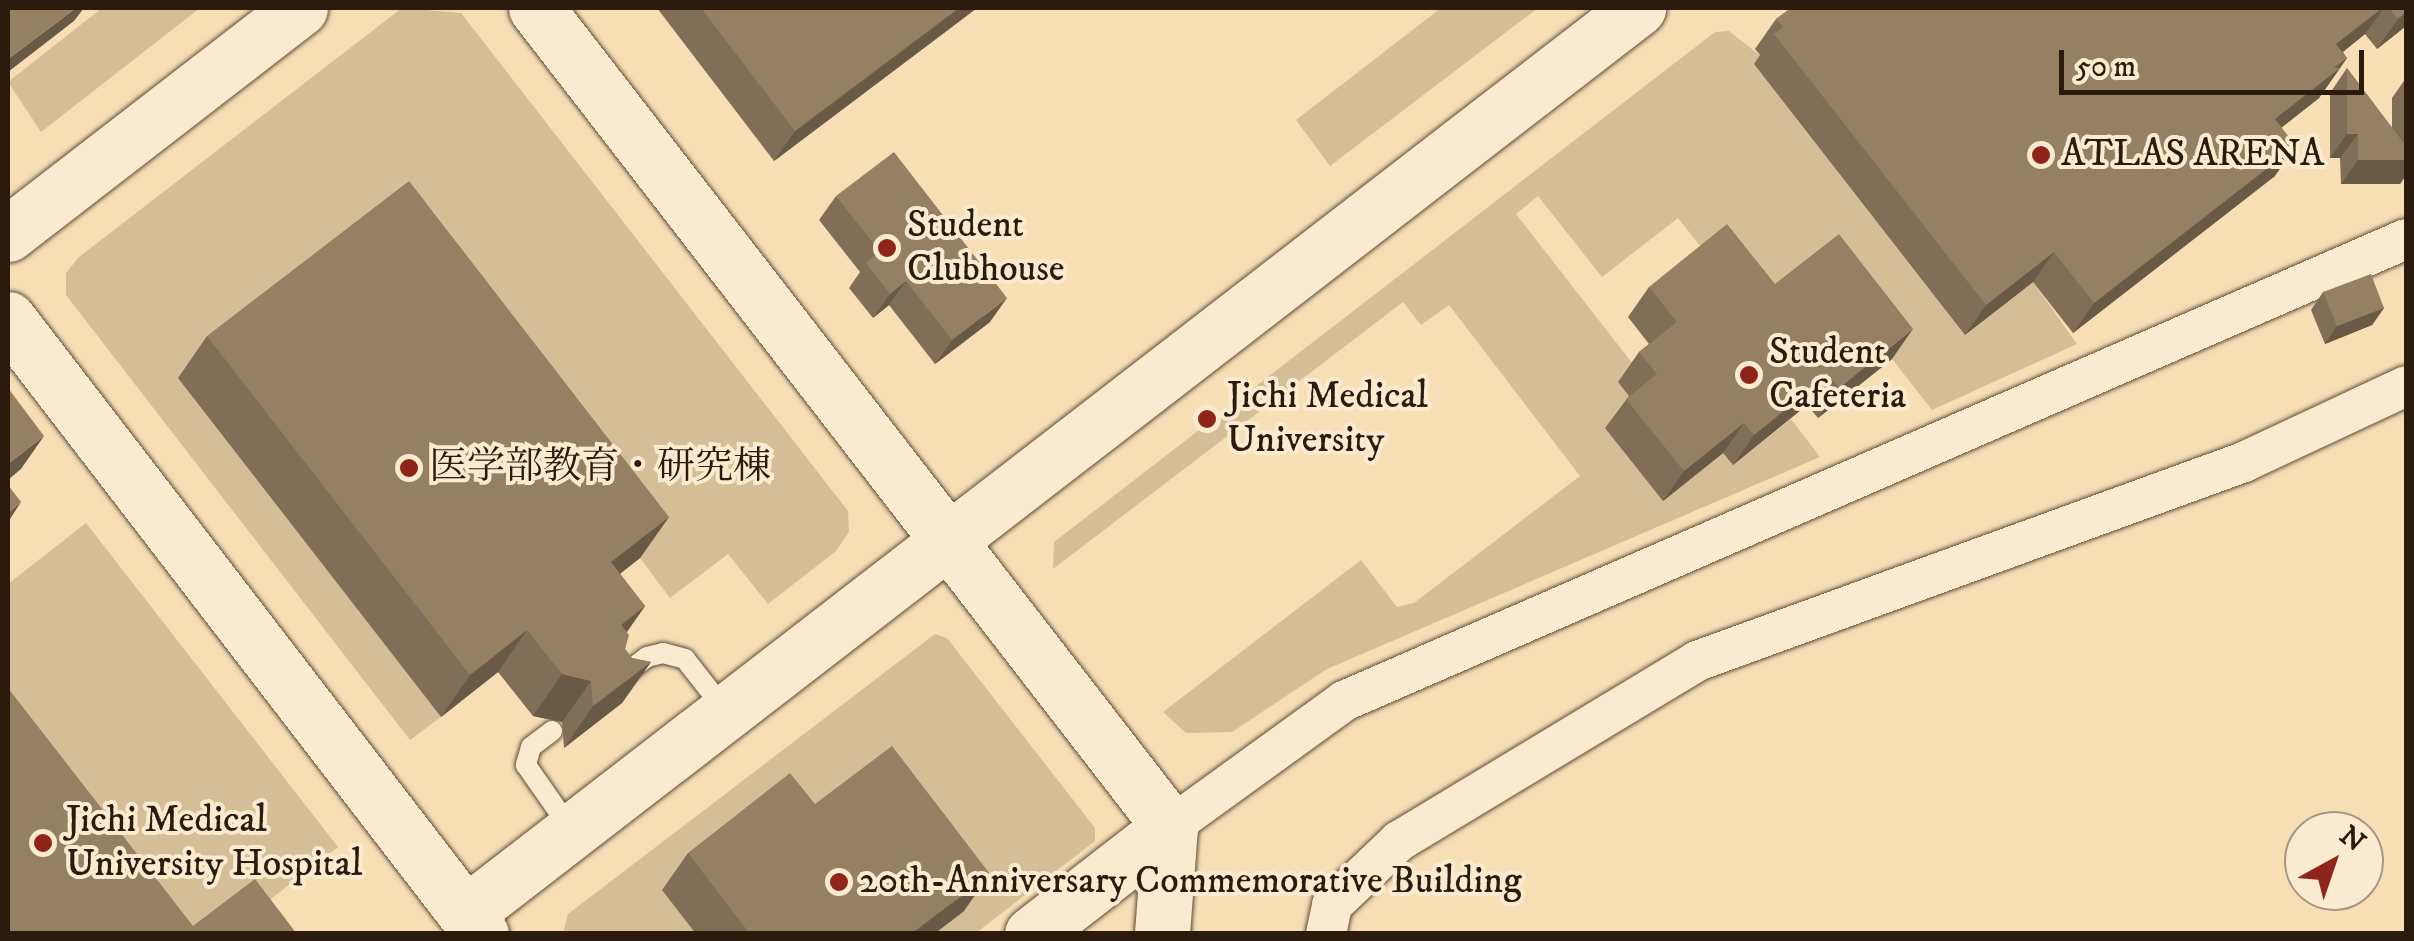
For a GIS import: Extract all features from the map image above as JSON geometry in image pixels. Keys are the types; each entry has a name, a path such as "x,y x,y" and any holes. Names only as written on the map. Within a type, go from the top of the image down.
{"street":[{"path":"8,234 300,8"},
{"path":"536,8 1170,827 1162,934"},
{"path":"8,319 474,923 573,833 1638,8"},
{"path":"1032,934 1170,827 1344,701 2406,239"},
{"path":"1326,934 1332,906 1399,842 1697,661 2244,462 2406,386"}],"lane":[{"path":"609,687 647,657 664,652 686,659 728,714"},
{"path":"552,732 531,747 526,765 573,833"}],"shaded area":[{"path":"102,8 200,8 41,132 8,82"},
{"path":"402,8 461,13 848,511 849,532 836,551 768,604 728,554 670,598 640,558 179,378 441,717 410,740 66,295 66,273 79,257"},
{"path":"1441,8 1538,8 1330,166 1296,120"},
{"path":"1729,31 1762,57 1966,335 2033,282 2077,344 1932,410 1842,295 1754,314 1678,218 1602,277 1538,196 1516,214 1636,368 1636,404 1663,500 1723,453 1734,464 1791,419 1820,457 1327,669 1232,732 1186,733 1163,712 1361,560 1397,607 1414,603 1580,476 1449,305 1421,325 1403,302 1053,569 1054,542 1715,32"},
{"path":"86,523 338,847 227,933 158,933 8,739 8,584"},
{"path":"935,634 947,638 1095,828 1095,841 976,933 563,934 568,914"}],"building":[{"path":"8,8 76,8 8,59"},
{"path":"701,8 959,8 795,131"},
{"name":"ATLAS ARENA","path":"1791,8 2382,8 2336,44 2347,58 2333,68 2340,68 2275,119 2296,146 2094,303 2054,252 1986,305 1774,34 1783,27 1776,19"},
{"path":"2389,8 2406,8 2406,12 2398,19"},
{"path":"2347,68 2406,146 2406,160 2358,160 2358,134 2347,134"},
{"path":"894,152 1007,298 952,340 906,281 890,294 866,263 880,252 836,196"},
{"name":"医学部教育・研究棟","path":"409,181 669,517 611,562 645,606 621,625 629,635 625,649 632,658 651,662 593,706 591,681 562,674 527,630 470,675 207,336"},
{"name":"Student Cafeteria","path":"1727,224 1775,284 1839,234 1913,329 1839,388 1828,375 1754,435 1744,423 1684,471 1626,399 1657,374 1639,352 1677,322 1649,287"},
{"path":"2371,274 2384,308 2337,326 2323,292"},
{"path":"8,388 44,436 8,464"},
{"path":"8,485 21,502 8,513"},
{"path":"8,688 193,926 255,879 297,934 8,934"},
{"path":"892,746 990,874 911,934 750,934 688,853 790,773 815,804"}],"place":[{"name":"ATLAS ARENA","path":"2041,155"},
{"name":"Student Clubhouse","path":"887,248"},
{"name":"Student Cafeteria","path":"1749,375"},
{"name":"Jichi Medical University","path":"1207,419"},
{"name":"医学部教育・研究棟","path":"409,468"},
{"name":"Jichi Medical University Hospital","path":"43,843"},
{"name":"20th-Anniversary Commemorative Building","path":"839,882"}]}
